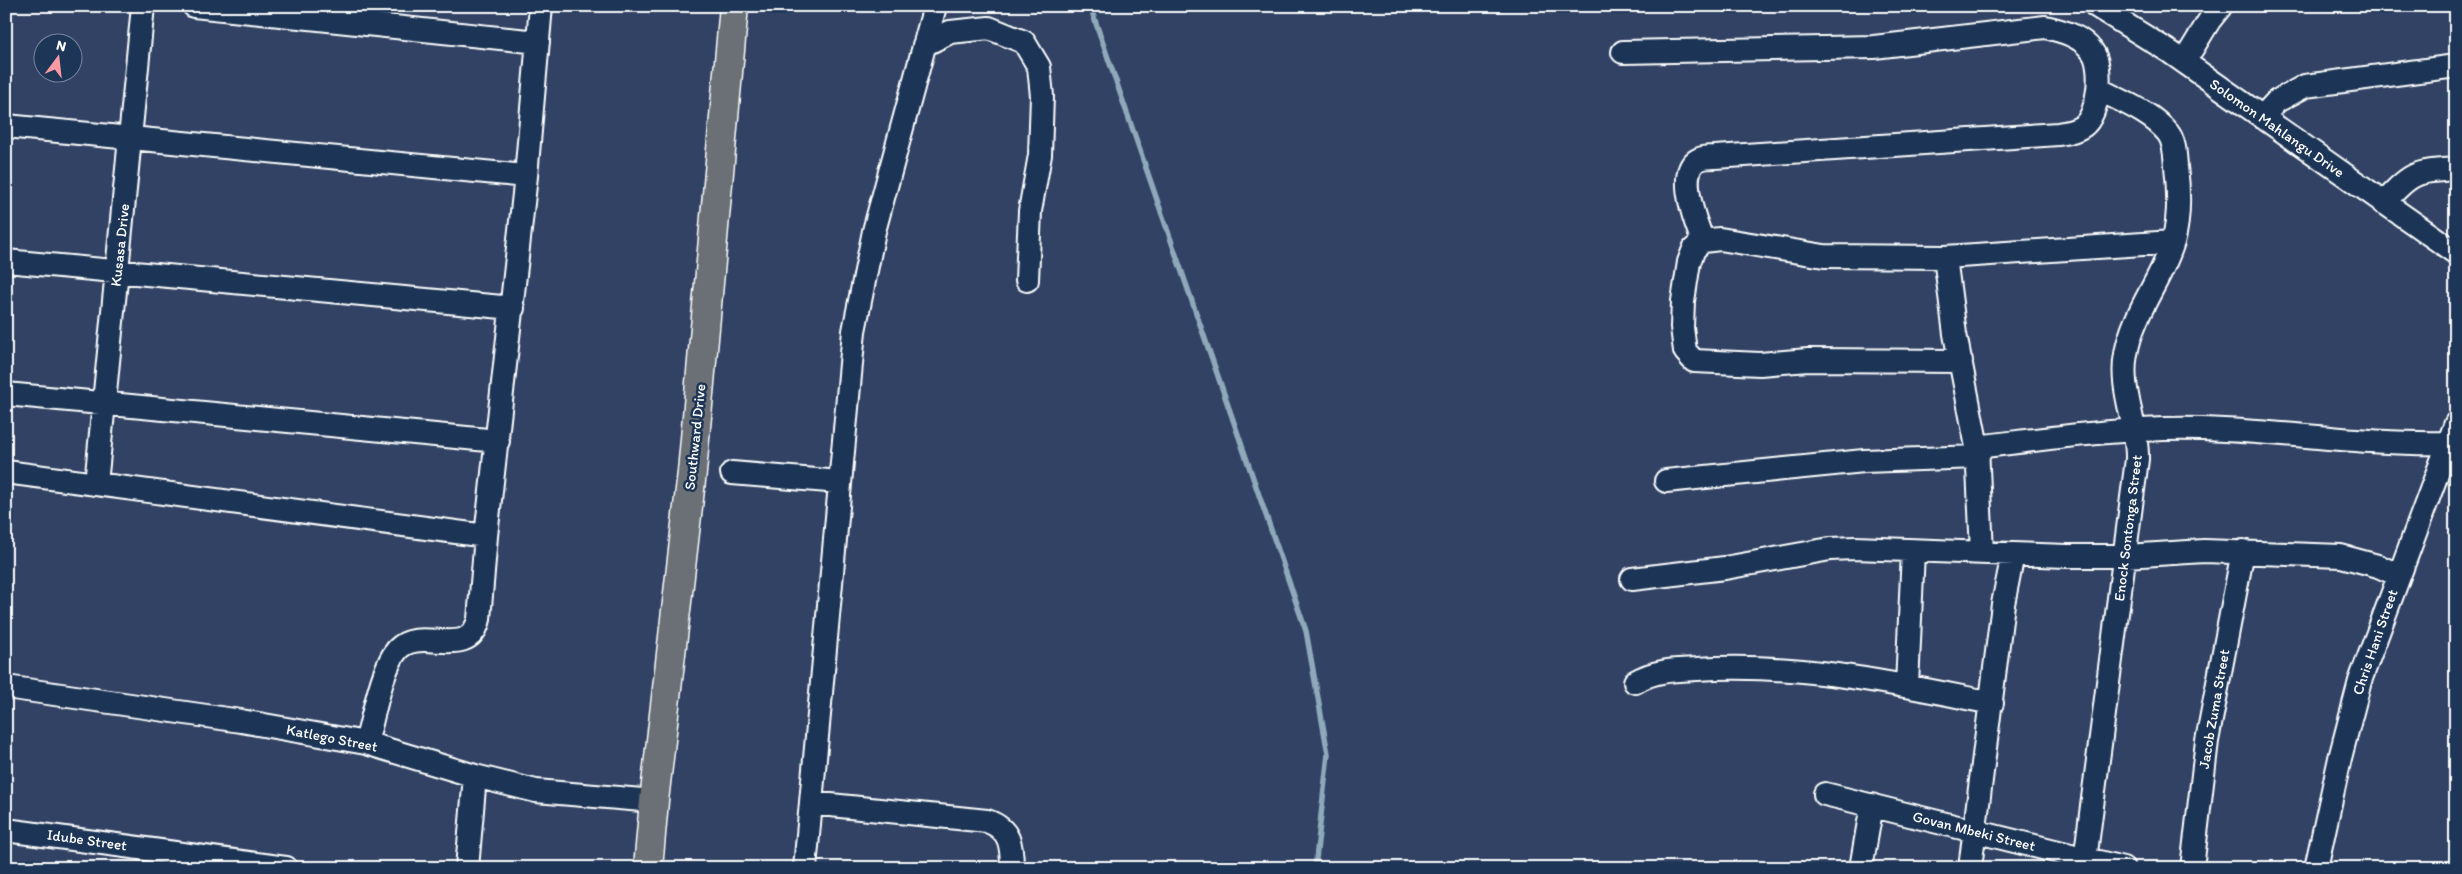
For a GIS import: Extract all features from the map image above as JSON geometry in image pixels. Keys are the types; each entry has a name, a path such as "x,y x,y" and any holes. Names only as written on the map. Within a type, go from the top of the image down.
{"main road":[{"name":"Southward Drive","path":"648,868 692,472 734,6"}],"street":[{"name":"Kusasa Drive","path":"96,484 144,6"},
{"path":"194,6 538,42"},
{"path":"366,743 387,668 399,647 411,642 462,640 470,638 477,630 513,308 541,6"},
{"path":"805,868 854,331 874,230 934,6"},
{"name":"Solomon Mahlangu Drive","path":"2096,6 2184,62 2456,253"},
{"path":"2184,62 2209,21 2221,6"},
{"path":"1623,52 1874,47 2045,27 2070,34 2093,52 2098,64 2098,88 2094,109 2084,126 2058,134 1704,158 1695,162 1690,168 1688,178 1690,204 1703,241"},
{"path":"924,45 950,32 989,28 1024,42 1039,67 1042,96 1040,155 1030,211 1027,280"},
{"path":"2262,117 2277,101 2305,86 2456,66"},
{"name":"Enock Sontonga Street","path":"2085,864 2137,459 2135,429 2128,399 2125,355 2133,324 2173,242 2178,188 2174,145 2170,135 2154,120 2098,88"},
{"path":"6,126 526,176"},
{"path":"2383,203 2411,176 2435,170 2456,169"},
{"path":"1961,361 1808,360 1760,364 1694,361 1685,351 1683,301 1689,262 1694,249 1703,241 1720,239 1824,256 1944,257 2173,242"},
{"path":"1944,257 1953,322 1978,452 1982,552"},
{"path":"6,261 513,308"},
{"path":"6,394 498,442"},
{"path":"1666,482 1864,461 1978,452 2135,429 2203,429 2357,442 2452,433"},
{"name":"Chris Hani Street","path":"2316,868 2340,758 2360,681 2452,433"},
{"path":"6,472 486,536"},
{"path":"732,473 840,482"},
{"path":"1632,579 1725,568 1830,548 2126,556 2204,551 2243,551 2341,556 2365,562 2398,576"},
{"path":"1907,686 1913,551"},
{"name":"Jacob Zuma Street","path":"2192,868 2207,741 2243,551"},
{"path":"1970,868 2003,604 2013,554"},
{"path":"1635,682 1650,673 1732,666 1805,671 1907,686 1992,703"},
{"name":"Katlego Street","path":"6,688 240,721 366,743 475,776 536,791 654,801"},
{"path":"467,868 475,776"},
{"name":"Govan Mbeki Street","path":"1825,794 1974,829 2085,864 2123,868"},
{"path":"811,803 987,821 999,826 1006,833 1012,856 1012,868"},
{"path":"1862,868 1872,805"},
{"name":"Idube Street","path":"6,830 286,868"}],"waterway":[{"path":"1090,6 1306,631 1328,754 1315,868"}]}
